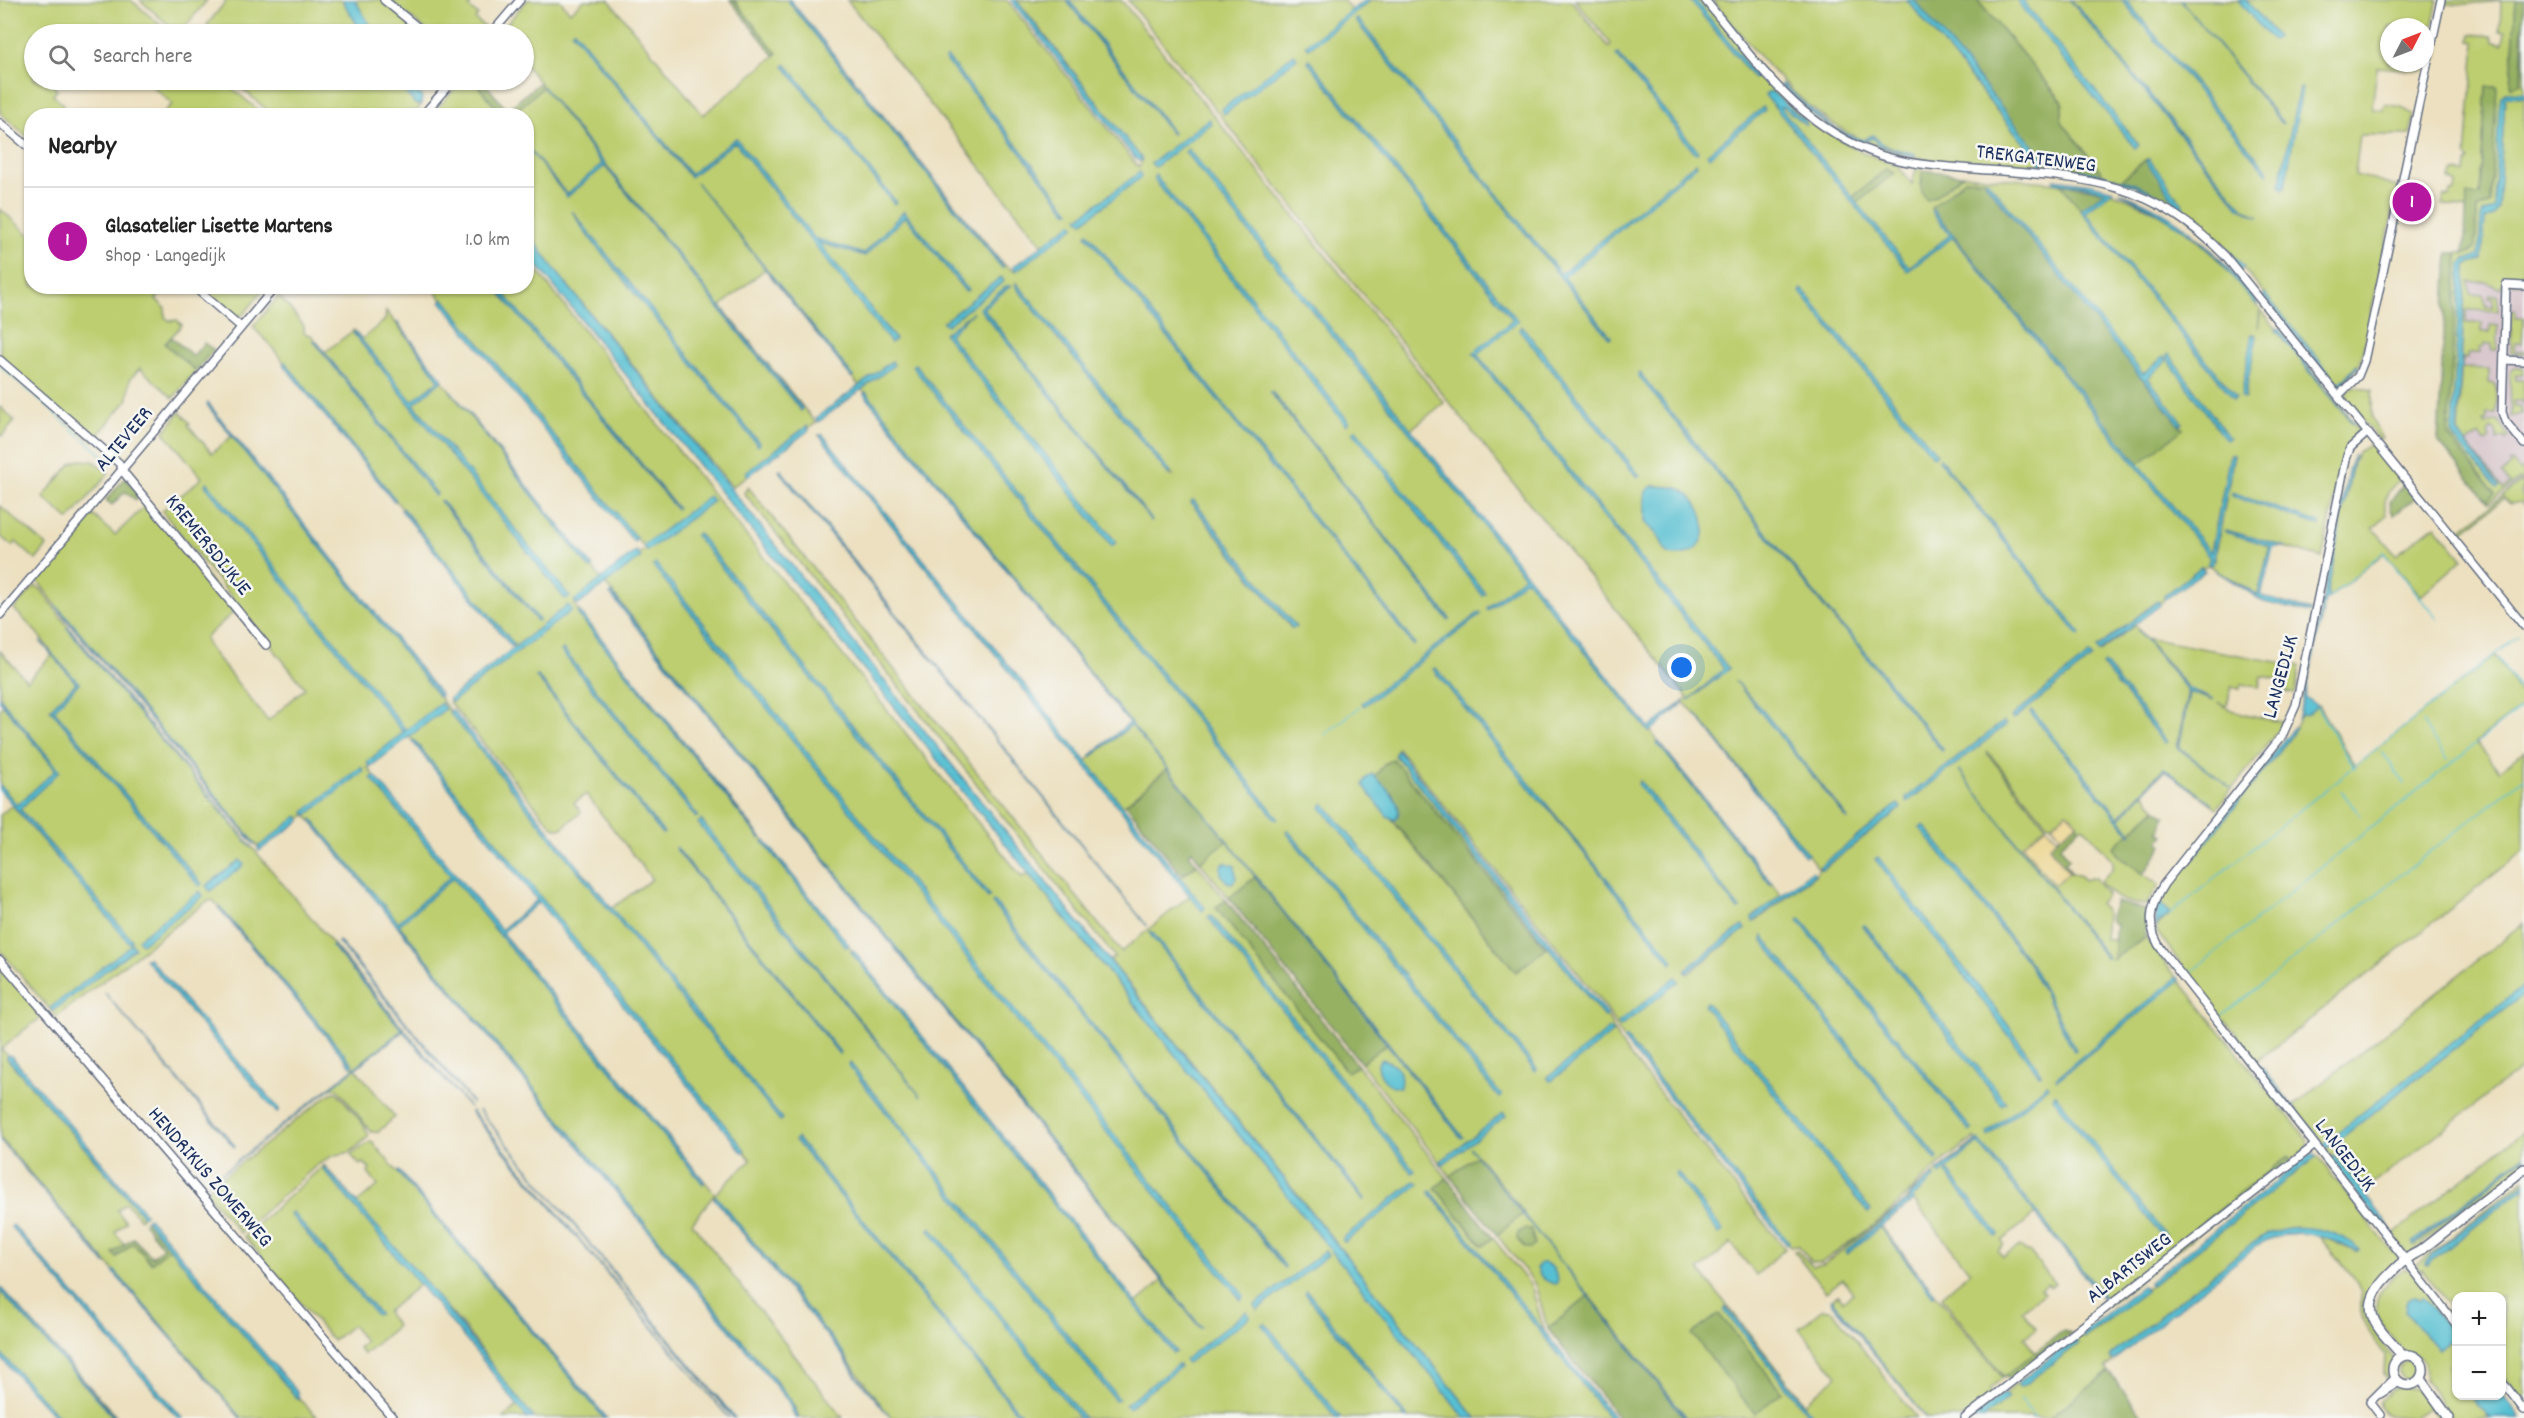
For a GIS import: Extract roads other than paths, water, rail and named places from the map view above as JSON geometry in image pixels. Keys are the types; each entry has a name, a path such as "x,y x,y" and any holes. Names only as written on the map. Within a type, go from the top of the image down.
{"main road":[{"path":"2400,1358 2389,1348 2387,1340 2376,1325 2371,1304 2377,1287 2406,1261 2524,1169"},
{"path":"2414,1356 2421,1362 2424,1369 2418,1381 2406,1385 2397,1380 2393,1370 2400,1358 2414,1356"},
{"path":"2418,1381 2448,1418"}],"street":[{"path":"384,0 414,24"},
{"path":"500,24 520,0"},
{"name":"TREKGATENWEG","path":"1705,0 1785,97 1819,124 1860,146 1902,161 2077,179 2117,186 2178,215 2203,234 2225,256 2338,396"},
{"path":"2441,0 2364,361 2358,376 2338,396 2524,626"},
{"path":"429,108 444,90"},
{"path":"0,123 24,143"},
{"path":"2524,286 2505,285 2502,412 2505,421 2524,444"},
{"path":"202,294 241,327"},
{"name":"ALTEVEER","path":"0,615 269,294"},
{"name":"KREMERSDIJKJE","path":"0,360 119,463 266,645"},
{"path":"2504,360 2524,361"},
{"name":"LANGEDIJK","path":"2368,432 2354,445 2346,459 2296,705 2290,722 2164,884 2154,899 2150,915 2152,933 2160,948 2452,1318"},
{"name":"HENDRIKUS ZOMERWEG","path":"0,960 393,1418"},
{"name":"ALBARTSWEG","path":"1965,1418 2315,1145"},
{"path":"2380,1415 2370,1402 2397,1380"},
{"path":"2506,1386 2524,1410"}],"water":[{"path":"342,0 355,0 369,24 357,24"},
{"path":"787,0 790,0 1004,267 1002,268"},
{"path":"1011,0 1016,0 1142,159 1139,161 1135,158"},
{"path":"1066,0 1069,0 1173,132 1172,134"},
{"path":"1365,0 1371,0 1309,48 1306,45"},
{"path":"1690,0 1695,0 1757,77 1754,79"},
{"path":"1907,0 1914,0 2045,160 2041,164"},
{"path":"2016,0 2022,0 2139,145 2135,148"},
{"path":"2070,0 2081,10 2235,199 2259,217 2239,207"},
{"path":"2122,0 2126,0 2269,172 2267,174"},
{"path":"2181,0 2283,123 2282,124"},
{"path":"2238,0 2246,0 2277,37 2272,41"},
{"path":"1358,19 1561,274 1695,163 1697,165 1564,277 1611,337 1609,338 1355,20"},
{"path":"574,30 690,174 736,138 814,238 864,254 904,211 968,290 965,291 905,216 865,256 820,243 816,239 895,339 891,343 735,142 690,177 572,32"},
{"path":"1294,54 1297,58 1224,114 1222,109"},
{"path":"1618,54 1698,151 1697,153 1616,55"},
{"path":"947,57 1070,211 1067,211 945,59"},
{"path":"1309,59 1518,321 1477,354 1729,669 1688,701 1724,669 1473,353 1513,320 1308,62"},
{"path":"786,64 896,202 894,204 784,66"},
{"path":"1782,84 1841,132 1863,140 1873,135 1880,143 1915,154 1914,157 1878,145 1873,138 1860,143 1838,132 1799,103 1780,86"},
{"path":"543,87 802,408 801,411 605,166 567,197 534,155 567,194 602,164"},
{"path":"2302,88 2285,187 2282,189 2280,184 2299,89"},
{"path":"403,90 417,90 422,96 421,105 415,104"},
{"path":"1771,91 1807,123 1806,126 1784,107 1780,107 1909,267 1950,235 1931,211 1933,210 2211,553 2230,455 2234,454 2213,564 2209,565 2210,558 1953,237 1908,271 1765,95"},
{"path":"2507,92 2524,93 2524,97 2507,96 2505,98 2498,209 2494,215 2485,219 2482,260 2466,266 2457,432 2499,487 2497,489 2452,433 2461,264 2467,259 2479,256 2481,218 2483,213 2494,208 2499,111 2501,97"},
{"path":"1763,107 1765,110 1709,157 1707,154"},
{"path":"1209,119 1211,123 1155,167 1151,163"},
{"path":"1188,149 1649,728 1683,702 1683,704 1649,732 1526,579 1488,610 1487,608 1524,576 1185,152"},
{"path":"2149,159 2182,203 2185,211 2178,206 2146,161"},
{"path":"1968,161 2042,166 2043,169 1968,164"},
{"path":"2049,165 2105,175 2151,191 2201,224 2244,267 2241,270 2199,226 2148,192 2110,178 2050,168"},
{"path":"1140,172 1141,177 1083,222 1078,218"},
{"path":"1155,175 1349,422 1346,425 1154,179"},
{"path":"2054,179 2092,184 2114,190 2085,212 2236,396 2234,399 2080,210 2106,191 2054,182"},
{"path":"1987,180 2143,374 2163,357 2166,361 2148,378 2183,423 2180,425 2145,380 2140,377 1985,182"},
{"path":"696,182 853,376 851,377"},
{"path":"2119,192 2161,211 2180,223 2214,252 2259,304 2257,305 2251,299 2218,259 2195,237 2151,208"},
{"path":"572,211 760,444 758,446 585,232"},
{"path":"1072,223 1075,226 1016,271 1013,267"},
{"path":"1088,233 1415,644 1413,645 1086,235"},
{"path":"534,241 1476,1418 1465,1418 1127,995 534,261"},
{"path":"1001,277 1004,281 947,325 943,322"},
{"path":"1016,283 1171,473 1169,475 1016,287"},
{"path":"1007,286 1011,286 983,308 1151,521 979,308"},
{"path":"1802,289 1937,454 1933,456 1800,292"},
{"path":"501,294 505,294 676,509"},
{"path":"2265,294 2338,383 2345,379 2357,365 2358,367 2339,388 2263,296"},
{"path":"444,299 637,539 634,542 441,301"},
{"path":"973,312 949,335 1116,542 1112,546 944,334"},
{"path":"397,322 443,380 414,404 570,597 565,599 353,333 355,332 412,401 439,380"},
{"path":"1522,326 1640,476 1637,477 1519,329"},
{"path":"2278,328 2354,423 2353,424 2276,330"},
{"path":"2252,334 2257,336 2244,399 2241,397"},
{"path":"313,340 437,494 435,496"},
{"path":"2169,354 2229,438 2226,440 2166,357"},
{"path":"892,361 894,365 818,422 816,418"},
{"path":"285,362 396,500 394,501 283,364"},
{"path":"915,364 1278,818 1276,820 912,366"},
{"path":"1640,373 1839,624 1851,634 1943,749 1942,751 1849,635 1838,625 1638,375"},
{"path":"450,390 593,567 590,569"},
{"path":"866,392 1226,839 1463,1137 1461,1138 1227,841 1131,725 1091,757 1129,723 864,394"},
{"path":"1270,392 1272,392 1450,619 1448,620"},
{"path":"208,403 441,695 439,697 207,405"},
{"path":"807,426 809,430 748,476 746,472"},
{"path":"1356,430 1485,593 1482,595 1353,432"},
{"path":"819,435 823,435 1205,908 1202,911"},
{"path":"2354,455 2327,594 2329,597 2325,600 2305,697 2317,706 2308,714 2301,715 2298,721 2349,468"},
{"path":"1940,458 2081,634 2079,636 1939,460"},
{"path":"781,470 1147,926 779,471"},
{"path":"207,482 406,730 441,703 445,709 370,767 367,762 405,731 402,731 205,485"},
{"path":"1654,486 1677,488 1685,492 1699,508 1704,528 1703,538 1698,547 1681,555 1672,555 1665,550 1658,537 1645,522 1645,493"},
{"path":"2232,493 2320,523 2320,526 2232,496"},
{"path":"709,496 713,501 647,551 643,546"},
{"path":"441,500 539,620 537,621"},
{"path":"1193,500 1296,627 1292,628 1191,502"},
{"path":"403,509 514,644 511,646 401,510"},
{"path":"2225,530 2287,547 2273,547 2261,596 2311,611 2310,613 2264,602 2215,570 2258,595 2270,546 2225,532"},
{"path":"698,533 990,896 988,898 695,535"},
{"path":"636,551 641,557 578,605 574,601"},
{"path":"656,564 1244,1296 1241,1300 653,566"},
{"path":"2201,567 2204,571 2164,600 2164,596"},
{"path":"612,593 1201,1327 1200,1328 610,594"},
{"path":"2158,601 2160,605 2098,652 2097,648"},
{"path":"55,605 69,619 254,844"},
{"path":"568,605 572,610 452,702 449,699"},
{"path":"580,612 761,838 760,839 577,613"},
{"path":"1480,612 1481,614 1364,706 1362,703"},
{"path":"68,627 252,848 67,628"},
{"path":"2137,629 2188,688 2213,700 2189,692 2179,747 2232,789 2178,748 2188,691"},
{"path":"40,641 79,683 54,710 202,884 199,886 50,709 76,683"},
{"path":"563,649 698,816 696,818 561,651"},
{"path":"2089,655 2092,658 2014,719 2011,717"},
{"path":"2104,663 2167,742 2164,743 2102,665"},
{"path":"1436,668 1674,961 1672,964 1549,809 1538,799 1433,669"},
{"path":"538,676 664,833 662,834 536,677"},
{"path":"1735,681 1764,712 1848,820"},
{"path":"0,698 60,771 20,809 132,940 130,944 0,790 0,785 17,805 56,770 0,701"},
{"path":"452,710 782,1119 780,1121 449,712"},
{"path":"2032,710 2119,817 2164,768 2213,804 2164,770 2120,818 2131,835 2030,712"},
{"path":"1695,713 1808,854 1805,856"},
{"path":"2003,722 2006,725 1907,802 1906,798"},
{"path":"2293,728 2295,729 2288,740 2170,888 2160,903 2170,914 2155,926 2158,901 2168,886"},
{"path":"414,740 745,1150 742,1152 539,902 502,933 704,1181 703,1184 453,878 399,925 790,1399 798,1418 795,1418 788,1401 311,821 312,819 398,922 451,876 371,778 375,776 501,930 537,900 412,741"},
{"path":"1658,741 1772,883 1770,884 1657,743"},
{"path":"1397,750 1607,1015 1604,1017 1395,755"},
{"path":"361,767 364,771 307,815 304,812"},
{"path":"1959,770 2108,958 2106,958"},
{"path":"1372,774 1388,789 1396,801 1398,814 1395,820 1387,816 1363,785"},
{"path":"1640,781 1740,909 1738,910 1638,785"},
{"path":"1324,803 1537,1069 1535,1071 1321,807"},
{"path":"1898,804 1901,808 1822,869 1819,867"},
{"path":"298,816 301,820 259,851 258,847"},
{"path":"701,820 921,1097 698,823"},
{"path":"1924,825 2031,964 2076,1050 2074,1051 2028,963 1920,828"},
{"path":"1287,830 1502,1096 1499,1098 1286,832"},
{"path":"765,841 849,945 846,947 763,842"},
{"path":"675,848 840,1052 839,1054"},
{"path":"1878,857 2008,1025 2042,1074 2039,1075 1875,859"},
{"path":"240,860 244,865 210,891 206,886"},
{"path":"1224,862 1235,866 1236,878 1232,883 1227,882 1221,875 1221,866"},
{"path":"1812,871 1815,874 1753,922 1752,918"},
{"path":"200,891 203,896 142,944 138,939"},
{"path":"994,901 1285,1266 1284,1268 992,903"},
{"path":"218,907 353,1064 351,1066"},
{"path":"1211,915 1415,1171 1412,1173 1208,917"},
{"path":"1800,918 1972,1130 1970,1132 1798,920"},
{"path":"1865,925 2006,1102 2002,1105 1863,926"},
{"path":"1742,926 1745,929 1686,973 1685,970"},
{"path":"1151,931 1365,1199 1363,1200 1150,934"},
{"path":"1763,936 1938,1158 1936,1160 1762,940"},
{"path":"338,942 472,1102 472,1103"},
{"path":"132,944 135,948 53,1011 50,1008"},
{"path":"333,945 470,1108 403,1031 202,1189 402,1030"},
{"path":"853,950 1176,1352 1173,1353 851,952"},
{"path":"149,958 279,1109 277,1113 145,959"},
{"path":"1676,977 1679,981 1619,1026 1618,1023"},
{"path":"2177,977 2180,980 2057,1080 2056,1078"},
{"path":"2524,986 2524,994 2331,1146 2325,1148 2324,1143"},
{"path":"105,993 235,1146 234,1147"},
{"path":"1706,1002 1871,1210 1868,1213 1704,1006"},
{"path":"1610,1029 1613,1032 1551,1081 1549,1080 1548,1077"},
{"path":"1626,1038 1789,1242 1787,1245 1623,1039"},
{"path":"8,1055 146,1214 143,1216 7,1058"},
{"path":"1382,1059 1392,1063 1400,1072 1400,1087 1387,1083 1382,1076 1378,1063"},
{"path":"850,1063 1119,1399 1115,1400 848,1065"},
{"path":"2262,1067 2319,1140 2319,1141 2259,1068"},
{"path":"2047,1084 2049,1086 1988,1136 1987,1133"},
{"path":"2055,1094 2166,1236 2163,1238 2053,1098"},
{"path":"479,1110 735,1418 733,1418"},
{"path":"472,1111 729,1418 471,1112"},
{"path":"1503,1113 1506,1116 1442,1165 1441,1161"},
{"path":"797,1138 1025,1418 1021,1418 795,1140"},
{"path":"0,1140 106,1263 105,1264"},
{"path":"1979,1140 2105,1298 2105,1301 1978,1143 1940,1175 1938,1172"},
{"path":"1470,1148 1687,1418 1685,1418"},
{"path":"2312,1153 2317,1156 2152,1285 2149,1282"},
{"path":"2334,1155 2390,1230 2386,1230 2329,1159"},
{"path":"2524,1156 2524,1158 2413,1245 2413,1242"},
{"path":"325,1167 422,1278 534,1418 527,1418 481,1358 323,1169"},
{"path":"399,1171 607,1418 604,1418 398,1173"},
{"path":"1948,1171 1999,1235 1996,1237 1946,1173"},
{"path":"1677,1172 1723,1231 1719,1234 1675,1174"},
{"path":"1934,1176 1936,1178 1913,1197 1913,1201 1847,1254 1845,1252 1909,1200 1910,1195"},
{"path":"1415,1181 1419,1184 1345,1242 1343,1241 1343,1238"},
{"path":"2524,1183 2524,1187 2427,1265 2425,1264 2439,1249"},
{"path":"1431,1191 1614,1418 1609,1418 1429,1192"},
{"path":"716,1196 842,1351 856,1375 891,1418 855,1375 841,1353 714,1198"},
{"path":"292,1212 379,1314 376,1315 290,1214"},
{"path":"149,1218 297,1392 299,1398 146,1220"},
{"path":"13,1225 183,1418 178,1418 11,1227"},
{"path":"931,1227 1084,1418 1079,1418 929,1230"},
{"path":"1880,1227 1935,1294 1933,1296"},
{"path":"2289,1228 2327,1231 2344,1239 2359,1250 2355,1251 2330,1240 2305,1234 2280,1235 2268,1240 2255,1247 2114,1360 2110,1359 2110,1356 2121,1347 2250,1245 2267,1234"},
{"path":"1325,1251 1328,1255 1257,1310 1255,1305"},
{"path":"1540,1263 1547,1264 1556,1273 1558,1280 1556,1284 1542,1277 1537,1268"},
{"path":"115,1271 241,1418 113,1272"},
{"path":"2142,1286 2146,1288 2146,1291 2083,1338 2082,1333"},
{"path":"0,1287 116,1418 0,1291"},
{"path":"1307,1291 1408,1418 1405,1418 1313,1304 1305,1293"},
{"path":"2413,1296 2420,1300 2422,1297 2425,1299 2452,1333 2452,1338 2438,1350 2405,1311 2407,1301"},
{"path":"1832,1299 1926,1418 1831,1301"},
{"path":"1726,1307 1815,1418 1811,1418 1724,1310"},
{"path":"1247,1311 1250,1317 1187,1363 1184,1360"},
{"path":"1265,1323 1341,1418 1336,1418 1262,1325"},
{"path":"2074,1339 2078,1344 2021,1387 2018,1386 2018,1383"},
{"path":"0,1352 60,1418 56,1418 0,1357"},
{"path":"1178,1364 1180,1367 1128,1408 1125,1405"},
{"path":"2003,1394 2007,1396 2007,1399 1983,1418 1973,1418"},
{"path":"2506,1399 2521,1418 2489,1418 2474,1400"}],"waterway":[{"path":"0,366 112,463"},
{"path":"2329,598 2383,552 2438,619"},
{"path":"2170,914 2518,636"},
{"path":"2498,658 2524,697"},
{"path":"2191,972 2524,705"},
{"path":"1325,734 1360,707"},
{"path":"2317,707 2354,768"},
{"path":"2422,722 2448,760"},
{"path":"2382,752 2405,784"},
{"path":"2223,1015 2524,778"},
{"path":"2341,791 2361,816"},
{"path":"2020,1399 2035,1418"}],"place":[{"name":"Glasatelier Lisette Martens","path":"2412,202"}]}
